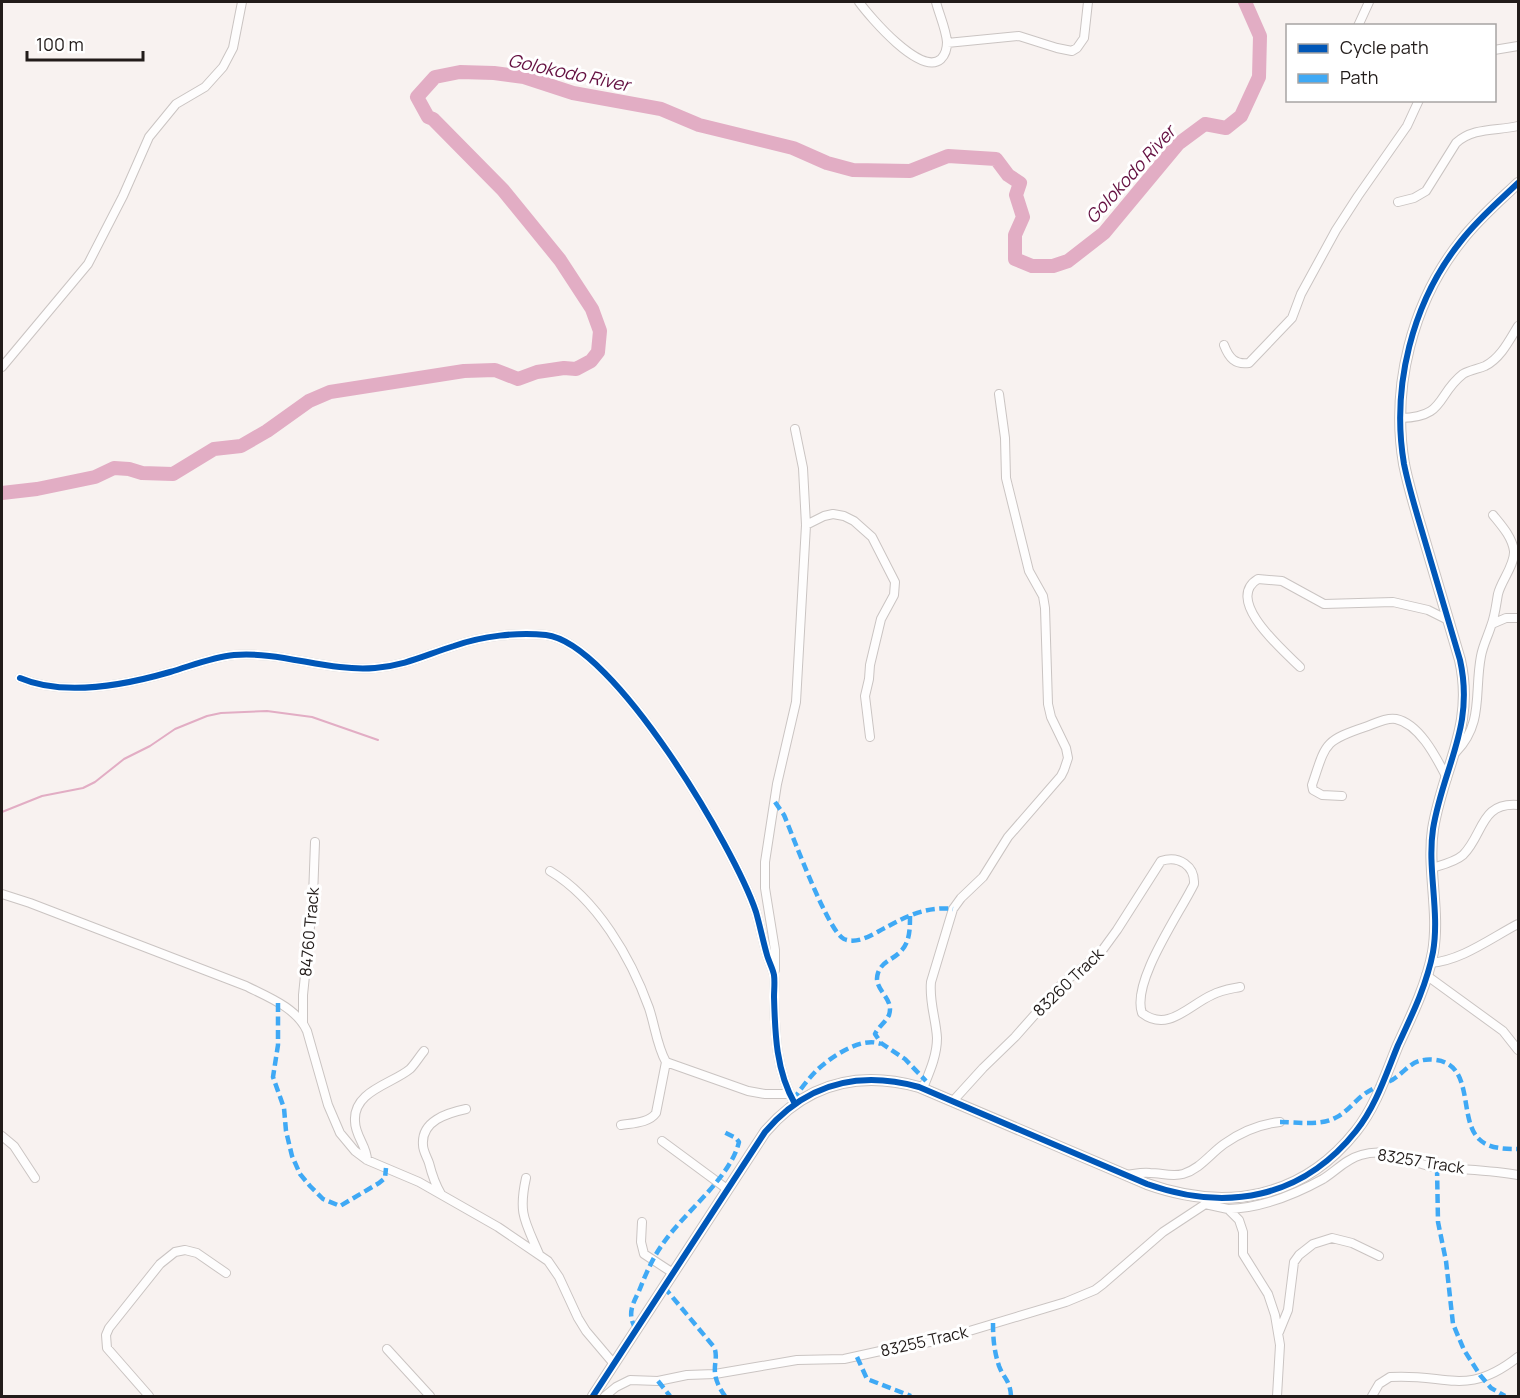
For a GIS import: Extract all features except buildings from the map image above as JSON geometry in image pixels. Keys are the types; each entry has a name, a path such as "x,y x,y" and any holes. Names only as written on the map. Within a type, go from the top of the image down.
{"street":[{"path":"2,367 88,264 123,196 148,137 176,104 205,87 223,67 233,48 242,2"},
{"path":"859,2 904,51 927,63 937,62 944,56 947,43 936,2"},
{"path":"947,43 977,42 1006,36 1019,36 1072,51 1084,38 1088,2"},
{"path":"1359,24 1369,2"},
{"path":"1496,50 1518,46"},
{"path":"1224,345 1232,360 1237,363 1249,363 1292,318 1301,294 1336,230 1407,126 1418,102"},
{"path":"1398,202 1414,198 1426,191 1462,137 1518,126"},
{"path":"593,1396 765,1132 795,1104 824,1088 856,1080 896,1081 922,1088 1127,1175 1173,1193 1209,1201 1247,1197 1280,1188 1316,1168 1344,1145 1357,1130 1369,1112 1416,1005 1430,963 1434,934 1433,830 1456,752 1465,708 1463,674 1408,483 1402,450 1402,384 1409,346 1420,312 1437,276 1466,235 1518,183"},
{"path":"1401,418 1421,417 1435,408 1464,374 1485,366 1497,356 1518,326"},
{"path":"922,1088 936,1047 936,1031 930,995 931,982 952,909 983,877 1008,837 1061,776 1068,758 1048,704 1045,608 1043,596 1029,571 1006,478 1005,438 999,394"},
{"path":"795,429 803,468 806,525 796,702 777,784 765,862 765,888 775,950 777,1051 783,1077 795,1104"},
{"path":"806,525 834,514 854,521 872,537 895,582 894,595 881,619 870,665 865,696 870,737"},
{"path":"1456,752 1465,742 1474,720 1481,656 1492,624 1500,588 1514,557 1506,531 1493,515"},
{"path":"1300,667 1263,630 1253,616 1248,598 1251,585 1258,579 1282,581 1324,604 1393,602 1428,610 1448,620"},
{"path":"1492,624 1506,618 1518,618"},
{"path":"20,678 55,687 120,684 234,655 274,656 341,667 376,668 409,663 455,645 511,635 548,635 561,638 604,670 681,770 737,867 755,911 774,975"},
{"path":"1342,796 1322,795 1313,790 1312,784 1327,746 1339,736 1394,718 1427,741 1448,778"},
{"path":"1432,868 1461,856 1491,811 1508,804 1518,806"},
{"name":"84760 Track","path":"303,1022 315,842"},
{"name":"83260 Track","path":"953,1101 1061,985 1101,952 1161,861 1167,859 1183,862 1190,868 1194,884 1166,934 1146,977 1140,994 1139,1005 1142,1013 1164,1020 1174,1018 1210,995 1240,987"},
{"path":"550,871 567,882 588,903 621,950 645,999 666,1062 653,1118 621,1125"},
{"path":"2,894 246,986 278,1003 303,1022 311,1041 328,1105 335,1122 355,1152 367,1160 419,1182 498,1227 539,1255 554,1269 582,1324 614,1364"},
{"path":"1430,963 1440,963 1454,957 1518,924"},
{"path":"1426,975 1503,1031 1518,1050"},
{"path":"367,1160 367,1152 355,1128 356,1110 376,1088 408,1071 424,1050"},
{"path":"666,1062 748,1091 790,1094"},
{"path":"442,1196 434,1182 423,1149 424,1134 439,1117 466,1109"},
{"path":"1127,1175 1183,1174 1200,1166 1224,1144 1250,1130 1265,1124 1280,1122"},
{"path":"2,1137 14,1146 35,1178"},
{"path":"662,1141 727,1189"},
{"name":"83257 Track","path":"1209,1201 1228,1209 1242,1209 1266,1203 1323,1179 1355,1157 1376,1151 1424,1165 1518,1175"},
{"path":"526,1178 521,1205 539,1255"},
{"name":"83255 Track","path":"605,1396 630,1380 658,1381 797,1360 844,1359 936,1341 1066,1302 1095,1290 1162,1232 1209,1201"},
{"path":"1228,1209 1242,1226 1244,1254 1268,1294 1278,1332 1280,1345 1277,1396"},
{"path":"642,1222 641,1242 644,1254 673,1273"},
{"path":"1278,1332 1288,1310 1294,1262 1313,1244 1332,1238 1352,1243 1379,1256"},
{"path":"149,1396 107,1348 106,1335 113,1322 160,1264 174,1252 185,1250 197,1253 226,1273"},
{"path":"387,1349 430,1396"},
{"path":"1372,1396 1379,1384 1390,1377 1474,1383 1493,1376 1518,1357"}],"waterway":[{"name":"Golokodo River","path":"2,493 37,489 95,477 114,468 142,473 173,474 214,449 241,446 267,431 309,401 330,392 464,371 495,370 518,379 537,372 564,368 576,369 591,361 598,352 600,331 592,309 560,260 503,190 433,119 428,117 417,97 435,77 460,72 524,77 573,93 661,109 699,125 793,148 827,163 853,170 910,171 948,156 996,159 1008,175 1020,183 1016,195 1023,217 1015,235 1015,259 1032,266 1053,266 1068,261 1104,233 1178,144 1205,124 1226,128 1241,116 1259,77 1260,36 1245,2"},
{"path":"2,812 42,796 83,788 95,782 124,759 150,746 175,729 221,713 267,711 312,717 378,740"}],"marked path":[{"path":"775,802 784,815 829,920 844,939 866,938 919,912 953,909"},
{"path":"910,916 909,935 904,947 882,966 878,973 878,984 887,998 890,1009 888,1018 875,1034 881,1043 905,1059 926,1081"},
{"path":"278,1003 278,1045 273,1077 284,1108 286,1131 292,1156 300,1174 323,1199 340,1206 379,1183 385,1178 386,1168"},
{"path":"793,1100 807,1081 830,1059 856,1045 873,1042 881,1044"},
{"path":"1280,1122 1315,1123 1335,1118 1373,1088 1392,1080 1416,1062 1436,1060 1448,1064 1456,1072 1461,1082 1469,1119 1479,1139 1493,1147 1518,1149"},
{"path":"636,1329 631,1315 633,1305 655,1256 671,1233 716,1182 734,1156 739,1142 724,1132"},
{"path":"1437,1167 1438,1222 1446,1261 1453,1324 1464,1350 1480,1375 1491,1388 1505,1396"},
{"path":"664,1287 714,1347 716,1376 725,1396"},
{"path":"993,1323 996,1355 1011,1396"},
{"path":"857,1357 867,1379 911,1396"},
{"path":"658,1381 670,1396"}],"cycle path":[{"path":"593,1396 765,1132 798,1102 834,1085 875,1080 919,1087 1147,1184 1176,1193 1205,1197 1261,1194 1287,1185 1312,1172 1335,1154 1356,1131 1380,1090 1427,976 1435,937 1431,859 1433,829 1461,727 1464,706 1464,684 1460,660 1404,464 1401,435 1403,376 1418,318 1444,265 1474,225 1518,183"},
{"path":"20,678 56,687 114,685 234,655 269,656 340,667 375,668 406,662 488,637 512,635 546,635 574,647 605,673 637,710 669,753 724,843 744,882 756,912 773,973 775,1025 780,1065 795,1104"}]}
